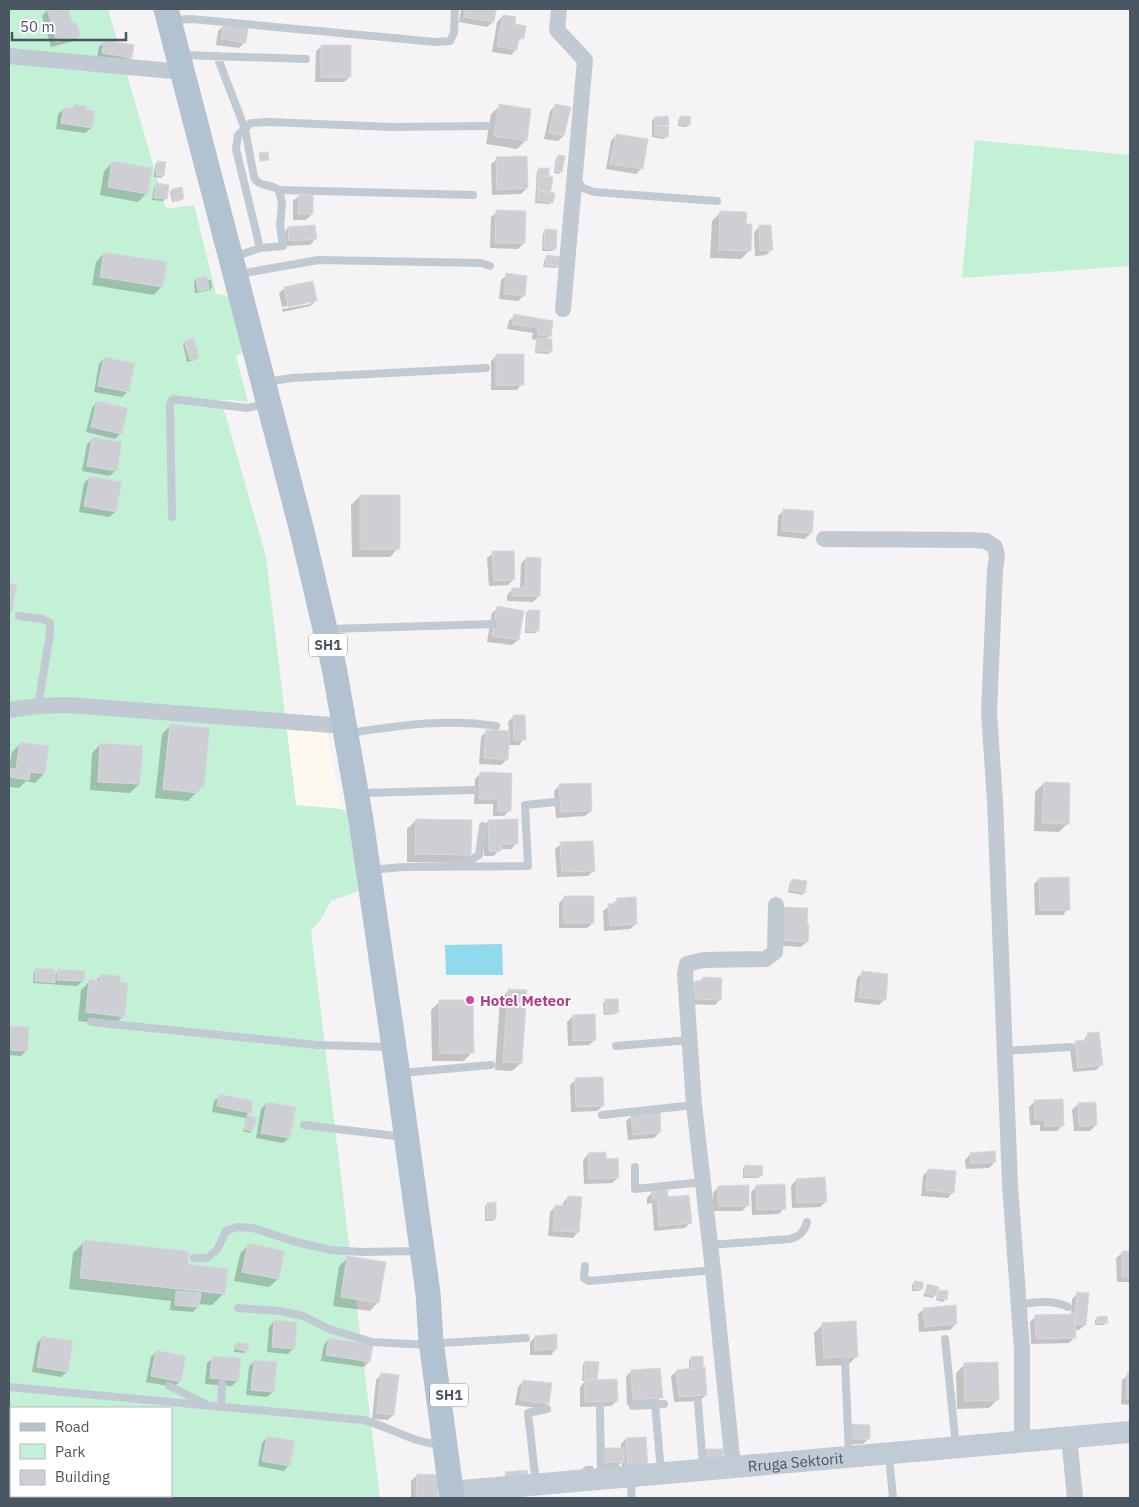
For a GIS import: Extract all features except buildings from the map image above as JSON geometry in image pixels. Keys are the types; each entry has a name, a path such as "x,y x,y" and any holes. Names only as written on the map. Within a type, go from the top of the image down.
{"main road":[{"name":"SH1","path":"168,14 302,531 325,630 345,730 398,1073 457,1495"},
{"name":"SH1","path":"436,1344 445,1444 457,1495"}],"street":[{"path":"559,9 558,30 585,60 564,309"},
{"path":"9,56 181,63"},
{"path":"824,539 973,540 986,541 996,546 989,713 995,801 1010,1185 1022,1350 1022,1441"},
{"path":"9,710 38,706 68,705 345,730"},
{"path":"733,1466 714,1270 709,1245 694,1105 685,974 687,964 702,960 766,959 770,957 775,952 776,905"},
{"name":"Rruga Sektorit","path":"457,1495 536,1484 632,1475 1130,1432"},
{"path":"1069,1437 1075,1498"}],"lane":[{"path":"168,14 191,20 436,42 450,41 454,33 455,9"},
{"path":"217,56 244,129 256,182 262,185 274,186 279,190 473,194"},
{"path":"181,63 217,56 306,59"},
{"path":"260,248 236,149 238,135 251,123 269,122 392,127 487,126"},
{"path":"575,176 577,182 583,188 594,192 717,201"},
{"path":"234,266 260,248 283,246 280,225 282,204 279,190"},
{"path":"234,266 318,260 480,263 490,266"},
{"path":"172,517 170,404 173,399 247,408 266,393 292,378 486,368"},
{"path":"19,616 43,619 50,623 50,634 38,706"},
{"path":"325,630 494,624"},
{"path":"345,730 446,722 472,722 496,726"},
{"path":"356,793 473,790"},
{"path":"368,870 403,867 460,866 475,868 528,866 525,805 556,802"},
{"path":"460,866 479,855 483,826"},
{"path":"91,1022 317,1045 394,1047"},
{"path":"616,1046 690,1040"},
{"path":"1004,1052 1071,1047"},
{"path":"398,1073 491,1065"},
{"path":"602,1115 694,1105"},
{"path":"304,1125 407,1138"},
{"path":"635,1167 635,1189 703,1182"},
{"path":"709,1245 790,1239 799,1236 805,1230 807,1222"},
{"path":"194,1258 207,1258 217,1250 226,1231 237,1227 252,1228 296,1242 331,1250 362,1252 422,1250"},
{"path":"585,1266 584,1278 589,1281 714,1270"},
{"path":"1019,1306 1055,1302 1068,1307"},
{"path":"238,1308 280,1311 303,1316 330,1329 372,1342 436,1344 526,1338"},
{"path":"944,1339 956,1447"},
{"path":"845,1361 850,1456"},
{"path":"221,1407 222,1384"},
{"path":"169,1386 210,1406"},
{"path":"9,1387 363,1420 428,1444 445,1444"},
{"path":"698,1402 703,1469"},
{"path":"655,1404 661,1473"},
{"path":"633,1406 664,1404"},
{"path":"600,1407 601,1478"},
{"path":"536,1484 528,1413 547,1409"},
{"path":"888,1453 893,1498"},
{"path":"631,1498 632,1475"}],"shaded area":[{"path":"160,718 320,729 327,734 341,809 151,792"}],"green space":[{"path":"9,9 108,9 166,209 194,205 216,294 228,296 244,352 236,356 248,402 221,399 266,557 296,805 341,809 349,813 359,891 331,901 321,919 311,931 380,1498 9,1498"},
{"path":"975,140 1130,155 1130,266 962,278"}],"water":[{"path":"502,944 503,975 446,975 445,945"}],"place":[{"name":"Hotel Meteor","path":"470,1000"}]}
